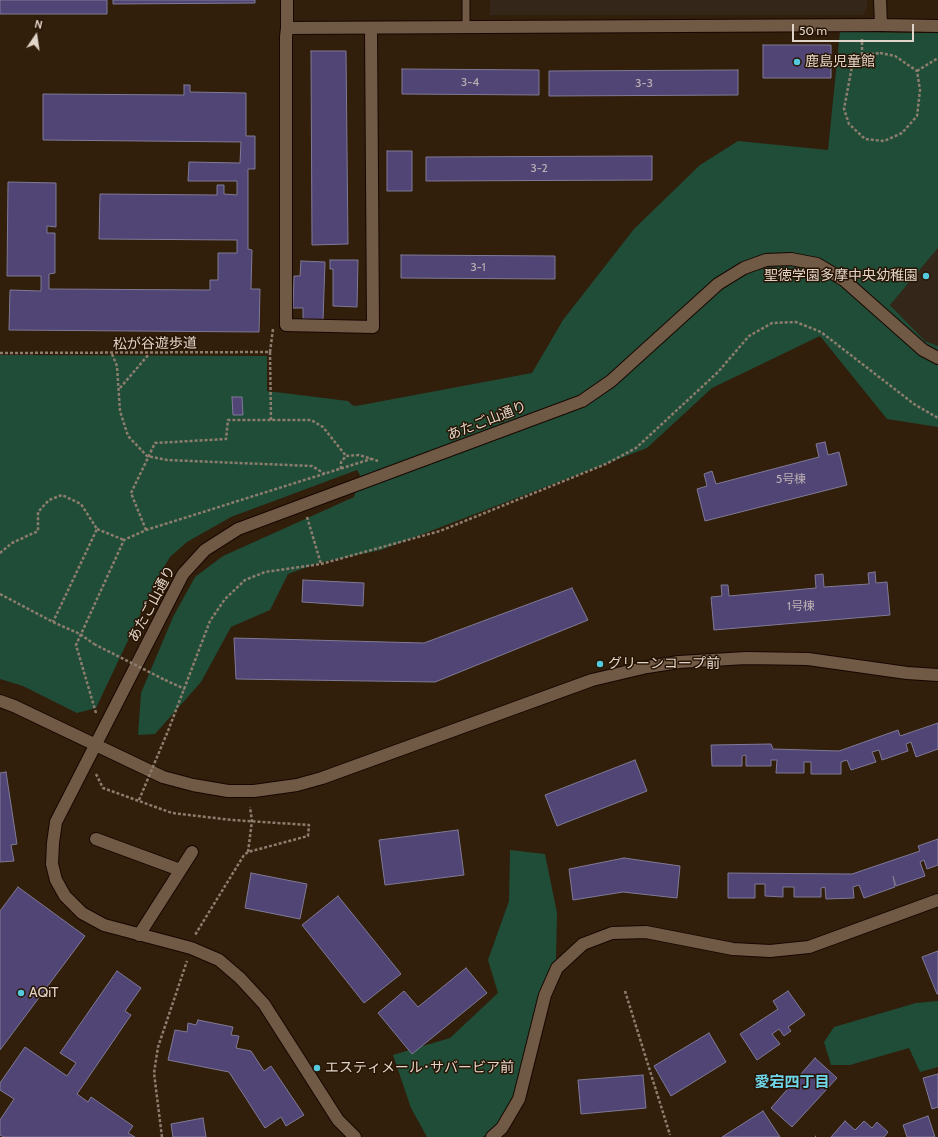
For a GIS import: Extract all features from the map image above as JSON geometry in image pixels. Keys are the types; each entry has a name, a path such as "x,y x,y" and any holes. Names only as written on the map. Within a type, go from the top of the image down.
{"street":[{"path":"287,0 286,326 372,327 371,28"},
{"path":"880,0 880,25"},
{"path":"287,28 938,26"},
{"name":"あたご山通り","path":"355,1137 338,1120 264,1004 240,978 219,960 212,957 172,942 139,935 104,925 82,913 65,896 56,880 52,864 56,822 183,574 205,550 238,529 582,401 611,381 718,284 744,268 766,260 792,259 817,264 844,280 923,350 938,358"},
{"path":"0,701 14,706 163,777 193,785 228,791 275,789 322,778 592,680 646,667 679,662 746,658 808,659 907,673 938,675"},
{"path":"96,839 180,870"},
{"path":"139,935 192,852"},
{"path":"492,1137 502,1128 519,1099 545,995 557,968 583,944 612,933 646,932 734,949 770,951 808,947 938,900"}],"lane":[{"path":"466,0 466,27"}],"path":[{"path":"880,53 895,56 917,71 920,90 917,116 902,133 884,141 865,139 849,124 844,109 853,61 862,54 880,53"},
{"path":"917,71 938,58"},
{"path":"139,800 185,689 210,621 225,599 245,580 265,572 321,564 440,531 612,461 636,448 718,372 749,336 772,323 796,322 822,332 908,399 938,418"},
{"path":"271,420 270,352 273,326 286,326"},
{"name":"松が谷遊歩道","path":"0,353 149,354 270,352"},
{"path":"112,354 117,366 120,388 120,411 128,436 147,456 167,460 312,466 325,474"},
{"path":"120,388 149,354"},
{"path":"146,530 131,492 154,442 226,439 228,420 311,420 323,427 346,456"},
{"path":"341,469 341,462 346,456 359,455 384,463"},
{"path":"98,715 94,711 76,645 124,540 146,530 371,459"},
{"path":"0,554 12,543 38,531 38,512 49,500 62,495 81,504 97,529 124,540"},
{"path":"303,506 321,564"},
{"path":"53,622 97,529"},
{"path":"0,594 53,622 80,634 94,644 185,689"},
{"path":"96,774 103,788 172,813 309,825 308,836 248,852 244,855 194,936"},
{"path":"248,852 252,821 250,807"},
{"path":"162,1137 154,1073 158,1047 188,959"},
{"path":"624,991 670,1135"}],"shaded area":[{"path":"490,0 867,0 867,8 863,15 490,15"},
{"name":"聖徳学園多摩中央幼稚園","path":"938,248 938,346 925,341 890,305"}],"green space":[{"path":"840,32 938,33 938,248 890,305 925,341 938,346 938,427 887,419 820,336 712,388 647,448 381,550 318,563 288,574 270,610 231,627 201,682 155,734 138,735 141,693 173,617 195,577 223,556 354,497 360,475 357,470 231,517 187,542 170,557 157,579 96,708 77,713 23,686 0,679 0,355 267,356 267,391 348,401 352,405 356,406 532,373 563,320 634,229 700,165 738,141 828,150"},
{"path":"510,850 545,854 557,913 556,959 534,1013 515,1099 499,1127 482,1137 427,1137 411,1108 393,1055 450,1038 498,993 488,960 509,901"},
{"path":"938,1001 938,1067 920,1072 909,1048 850,1065 831,1065 824,1042 834,1027 916,1003"}],"building":[{"path":"0,0 107,0 107,14 0,14"},
{"path":"113,0 255,0 255,3 113,4"},
{"name":"鹿島児童館","path":"763,45 831,45 831,78 763,78"},
{"path":"311,51 346,51 348,244 312,245"},
{"path":"402,69 539,70 539,95 402,94"},
{"path":"738,70 738,95 549,96 549,71"},
{"path":"184,85 190,85 190,92 246,93 246,136 255,136 255,169 248,169 248,249 252,250 251,289 260,289 259,332 9,330 10,290 41,291 41,276 7,276 8,182 56,183 56,227 47,226 47,233 55,233 55,273 49,274 49,289 210,290 210,280 218,280 218,253 237,253 237,240 99,239 100,194 217,195 217,185 224,185 224,194 237,195 237,181 188,181 189,162 240,163 241,142 43,140 43,94 184,95"},
{"path":"387,151 412,151 412,191 387,191"},
{"path":"652,156 652,180 426,181 426,157"},
{"path":"401,255 555,256 555,279 401,278"},
{"path":"330,260 358,260 357,307 333,306 333,269 330,269"},
{"path":"301,261 325,262 323,320 303,319 303,308 293,308 294,276 300,276"},
{"path":"232,397 242,397 243,415 233,415"},
{"path":"825,442 828,455 839,452 847,485 705,521 697,489 707,486 704,474 712,471 716,484 819,457 816,444"},
{"path":"875,572 876,583 887,582 890,615 714,630 711,597 722,596 721,585 728,585 729,596 816,588 815,575 823,574 824,587 869,584 868,573"},
{"path":"303,580 364,583 363,606 302,602"},
{"path":"572,588 588,620 435,682 236,679 234,638 424,643"},
{"path":"938,723 938,749 916,757 911,742 906,744 908,751 882,760 879,750 872,752 876,762 851,770 847,760 841,762 841,774 811,774 811,762 804,762 804,773 776,773 777,760 771,760 771,766 746,766 746,755 742,756 742,766 712,766 711,745 771,744 773,749 839,751 898,730 900,736"},
{"path":"635,760 647,791 557,826 545,795"},
{"path":"6,772 17,844 11,845 14,861 0,862 0,773"},
{"path":"458,830 464,875 385,885 379,840"},
{"path":"938,839 938,865 927,869 924,860 920,862 925,876 896,886 893,876 895,887 864,898 859,885 853,887 854,898 826,899 825,887 821,888 821,897 794,897 794,887 783,887 783,897 765,896 765,884 755,884 755,898 728,898 728,873 852,874 920,851 918,846"},
{"path":"624,858 680,866 677,898 623,892 573,900 569,869"},
{"path":"251,873 307,884 300,919 245,908"},
{"name":"AQiT","path":"18,887 85,936 0,1050 0,911"},
{"path":"338,896 401,974 364,1003 302,925"},
{"path":"938,951 938,994 937,994 922,957"},
{"path":"466,968 487,993 412,1054 378,1013 404,991 418,1007"},
{"path":"117,971 141,988 125,1011 131,1015 77,1094 88,1102 91,1097 133,1126 128,1133 135,1137 4,1137 0,1135 0,1120 14,1099 0,1090 0,1083 25,1047 67,1076 76,1063 60,1053"},
{"path":"788,991 805,1015 788,1027 791,1031 784,1036 779,1029 772,1034 780,1044 757,1060 740,1034 778,1009 773,1001"},
{"path":"198,1020 233,1027 231,1035 239,1036 236,1048 251,1051 264,1071 271,1066 304,1115 286,1126 281,1117 265,1128 229,1072 168,1060 175,1030 187,1032 188,1023 196,1025"},
{"path":"709,1033 726,1062 671,1096 654,1066"},
{"path":"815,1058 837,1078 792,1127 771,1108"},
{"path":"938,1074 938,1107 932,1109 923,1078"},
{"path":"643,1075 646,1108 581,1114 578,1080"},
{"path":"763,1111 780,1137 722,1137"},
{"path":"928,1116 935,1137 907,1137 903,1125"},
{"path":"203,1118 206,1137 173,1137 171,1124"},
{"path":"845,1121 855,1130 864,1121 872,1128 877,1122 888,1132 884,1137 831,1137"}],"place":[{"name":"鹿島児童館","path":"797,62"},
{"name":"聖徳学園多摩中央幼稚園","path":"926,276"},
{"name":"グリーンコープ前","path":"600,664"},
{"name":"AQiT","path":"21,993"},
{"name":"エスティメール･サバービア前","path":"317,1068"}],"district":[{"name":"愛宕四丁目","path":"792,1083"}]}
